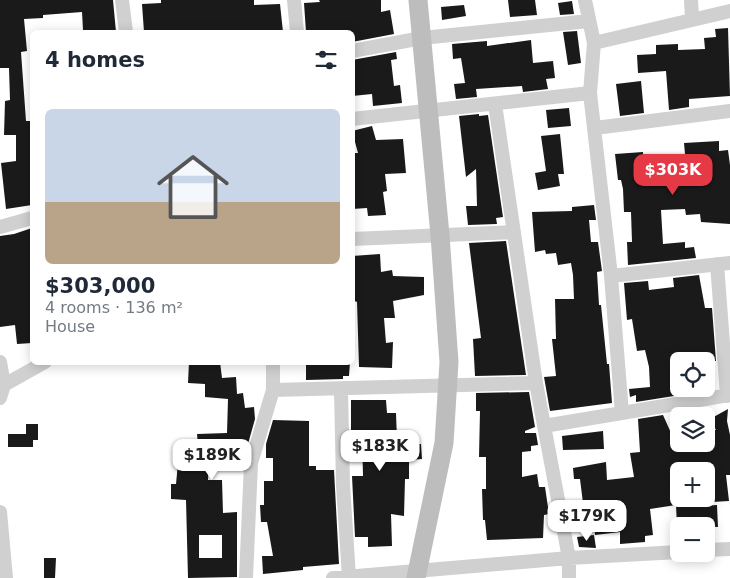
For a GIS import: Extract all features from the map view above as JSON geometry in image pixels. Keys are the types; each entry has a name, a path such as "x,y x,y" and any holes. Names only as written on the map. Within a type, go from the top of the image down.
{"street":[{"path":"122,0 126,30"},
{"path":"294,0 297,30"},
{"path":"417,574 444,443 448,385 440,235 418,0"},
{"path":"585,0 594,43 590,94 611,276 622,413"},
{"path":"691,0 692,18"},
{"path":"594,43 692,18 730,11"},
{"path":"355,50 422,38 589,22"},
{"path":"355,119 590,94"},
{"path":"495,104 536,383 570,558 570,578"},
{"path":"595,128 730,112"},
{"path":"0,227 30,219"},
{"path":"355,239 514,232"},
{"path":"544,426 729,395 723,264 611,276"},
{"path":"0,362 2,392"},
{"path":"2,392 41,365"},
{"path":"246,578 251,463 273,390 273,365"},
{"path":"273,390 341,390 536,383"},
{"path":"341,390 349,577"},
{"path":"0,512 6,578"},
{"path":"715,550 730,549"},
{"path":"333,578 417,574 570,558 670,552"}],"building":[{"path":"0,0 113,0 116,30 83,30 82,12 43,15 43,18 24,19 27,51 21,52 26,121 30,121 30,205 6,209 1,163 16,161 16,135 4,135 5,101 10,100 9,68 0,68"},
{"path":"161,0 254,0 254,5 280,4 283,30 144,30 142,4 161,3"},
{"path":"319,0 381,0 381,12 390,10 394,34 355,41 355,30 306,30 304,3 320,2"},
{"path":"508,0 535,0 537,15 510,17"},
{"path":"572,1 574,14 560,15 558,3"},
{"path":"464,5 466,16 442,20 441,7"},
{"path":"728,28 730,96 689,99 689,107 669,110 666,71 638,73 637,55 656,54 656,45 678,44 678,50 705,49 704,38 716,37 715,29"},
{"path":"577,31 581,63 568,65 563,32"},
{"path":"531,40 533,63 553,61 555,78 546,79 548,89 523,92 522,86 476,89 477,97 456,99 454,84 465,83 461,58 453,59 452,44 487,41 487,46"},
{"path":"396,52 397,59 391,60 394,86 400,85 402,103 373,106 372,94 355,96 355,59"},
{"path":"641,81 644,113 620,116 616,84"},
{"path":"569,108 571,126 548,128 546,110"},
{"path":"479,114 479,116 488,115 503,217 496,218 497,224 468,225 466,206 477,206 476,169 466,177 459,116"},
{"path":"372,126 376,140 403,139 406,173 385,174 387,191 383,192 386,215 368,216 367,208 355,209 355,153 358,153 355,142 355,130"},
{"path":"560,134 564,174 558,174 560,186 538,190 535,173 546,171 541,136"},
{"path":"719,141 719,151 728,150 730,165 730,224 701,222 700,214 686,215 685,209 661,210 663,244 685,242 685,248 694,247 696,258 628,265 627,242 632,242 631,212 624,212 623,189 621,180 618,180 615,154 643,152 643,158 685,154 684,143"},
{"path":"594,205 596,220 589,220 591,242 598,242 602,271 597,272 599,305 601,305 607,364 609,364 612,403 550,411 544,377 556,376 552,339 556,339 555,299 574,299 573,275 571,263 558,265 556,253 546,254 545,250 535,252 532,212 572,211 572,207"},
{"path":"30,229 30,343 17,344 15,325 0,327 0,236"},
{"path":"506,241 526,375 475,376 473,339 481,338 469,243"},
{"path":"380,254 381,272 392,270 393,276 424,277 424,295 393,301 395,318 384,318 386,343 393,342 392,368 359,367 357,302 355,301 355,256"},
{"path":"699,275 705,308 712,308 716,361 715,352 670,352 670,397 636,402 636,395 630,397 629,389 650,387 649,367 645,350 637,351 632,319 627,320 624,283 648,281 649,290 674,287 673,278"},
{"path":"189,365 220,365 222,378 236,377 237,394 243,393 245,408 254,407 255,419 248,444 240,444 240,453 209,453 208,480 222,480 223,513 237,512 237,577 188,578 186,500 171,499 171,484 176,484 178,463 186,463 187,444 198,445 197,434 227,433 228,399 205,397 205,384 188,383","holes":["199,535 222,535 222,558 199,558"]},
{"path":"306,365 350,365 349,376 343,376 343,379 306,380"},
{"path":"529,392 535,427 525,431 525,433 536,433 538,445 531,446 531,451 522,452 522,477 537,474 539,487 545,487 549,514 544,515 543,538 487,540 485,520 483,520 482,489 486,489 486,457 479,457 480,411 476,411 476,393"},
{"path":"351,400 386,400 387,413 396,413 397,440 401,440 401,444 421,444 422,459 409,460 409,479 405,479 404,516 391,514 392,546 368,547 368,537 355,537 352,476 363,476 362,437 361,431 351,431"},
{"path":"728,409 730,475 726,475 729,501 715,502 715,462 670,462 670,506 650,509 653,535 645,536 645,542 620,544 620,532 595,535 593,510 584,511 580,479 574,479 573,468 606,462 607,480 634,477 630,453 640,452 638,419 663,415 670,431 670,452 715,452 715,416"},
{"path":"273,420 309,421 309,466 316,466 316,470 334,470 339,564 303,567 303,570 263,574 262,556 273,556 267,522 261,522 260,505 264,505 264,481 273,481 273,458 266,458 266,444"},
{"path":"26,424 38,424 38,440 33,440 33,447 8,447 8,434 26,434"},
{"path":"603,431 604,449 563,450 562,436"},
{"path":"717,505 718,527 715,527 715,517 677,517 676,507 715,507"},
{"path":"594,535 596,548 579,547 577,537"},
{"path":"44,558 56,558 55,578 44,578"}]}
